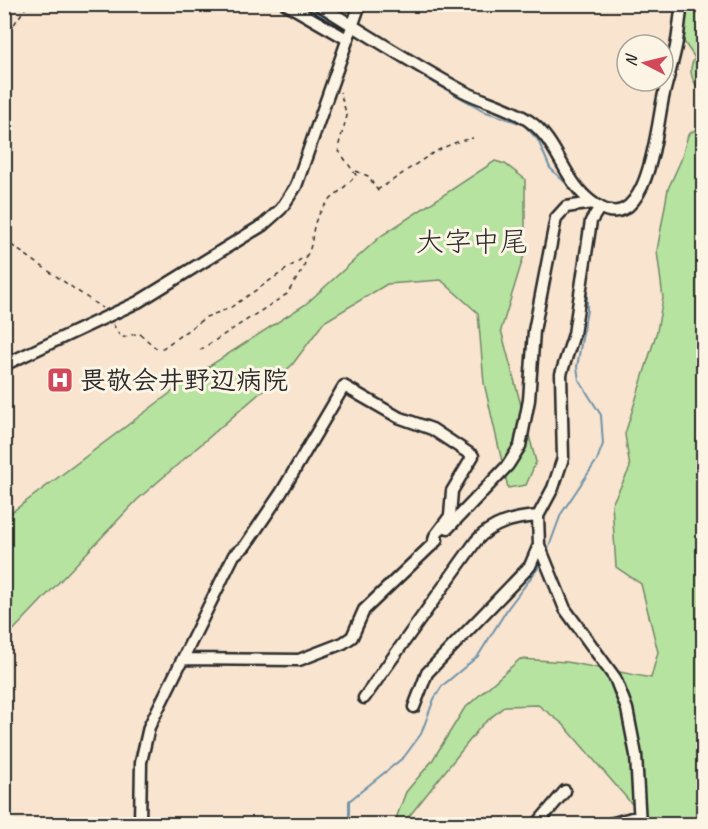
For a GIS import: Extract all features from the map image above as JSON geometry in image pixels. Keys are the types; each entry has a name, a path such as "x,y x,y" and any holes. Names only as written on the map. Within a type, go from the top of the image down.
{"street":[{"path":"286,4 350,32 490,104 523,117 547,136 570,179 596,205"},
{"path":"318,4 350,32"},
{"path":"4,365 109,316 263,225 280,209 300,176 360,4"},
{"path":"183,659 299,660 343,644 352,637 364,610 433,544 517,452 528,412 534,331 556,218 566,207 596,205 625,208 646,178 656,149 663,98 677,40 682,4"},
{"path":"596,205 574,334 562,368 563,458 553,488 538,516 539,545 565,609 615,678 627,709 636,755 640,820 610,825"},
{"path":"140,825 139,788 144,745 149,727 234,555 244,546 281,493 344,386 393,415 432,429 473,456 452,491 450,516 435,536 433,544"},
{"path":"364,698 374,680 422,619 437,593 487,529 503,522 538,516"},
{"path":"414,707 428,673 528,569 539,545"},
{"path":"537,825 564,791"}],"path":[{"path":"4,39 28,4"},
{"path":"339,89 347,116 339,151 356,171 368,176 380,194"},
{"path":"377,190 431,152 458,141 473,138"},
{"path":"200,350 287,294 304,267 311,247 316,218 333,195 354,178 356,171"},
{"path":"4,240 91,299 109,316 121,338 139,333 156,348 163,348 200,321 230,308 307,255"}],"green space":[{"path":"683,5 703,5 701,19 704,22 703,92 696,85 692,76 691,67 695,58 682,39 688,9"},
{"path":"703,124 703,824 649,824 563,724 538,705 505,706 482,725 403,824 394,824 406,792 432,761 464,709 520,659 567,662 651,678 658,652 641,584 616,567 612,504 630,468 625,434 657,331 663,298 657,251 668,189 681,160 688,135"},
{"path":"495,161 505,164 525,179 525,252 501,330 536,462 526,485 508,488 484,383 478,313 441,280 387,284 324,322 292,365 137,500 5,639 4,518 189,379 306,304 381,236"}],"water":[{"path":"302,5 314,5 346,24 343,30"}],"waterway":[{"path":"353,33 486,112 523,124 538,140 550,168 574,191"},
{"path":"590,263 597,221"},
{"path":"547,552 561,514 597,460 603,444 601,415 579,380 577,367 587,310 587,280"},
{"path":"349,824 349,801 404,757 421,734 434,699 442,686 478,656 508,608 542,563"}],"place":[{"name":"畏敬会井野辺病院","path":"60,380"}],"district":[{"name":"大字中尾","path":"472,241"}]}
